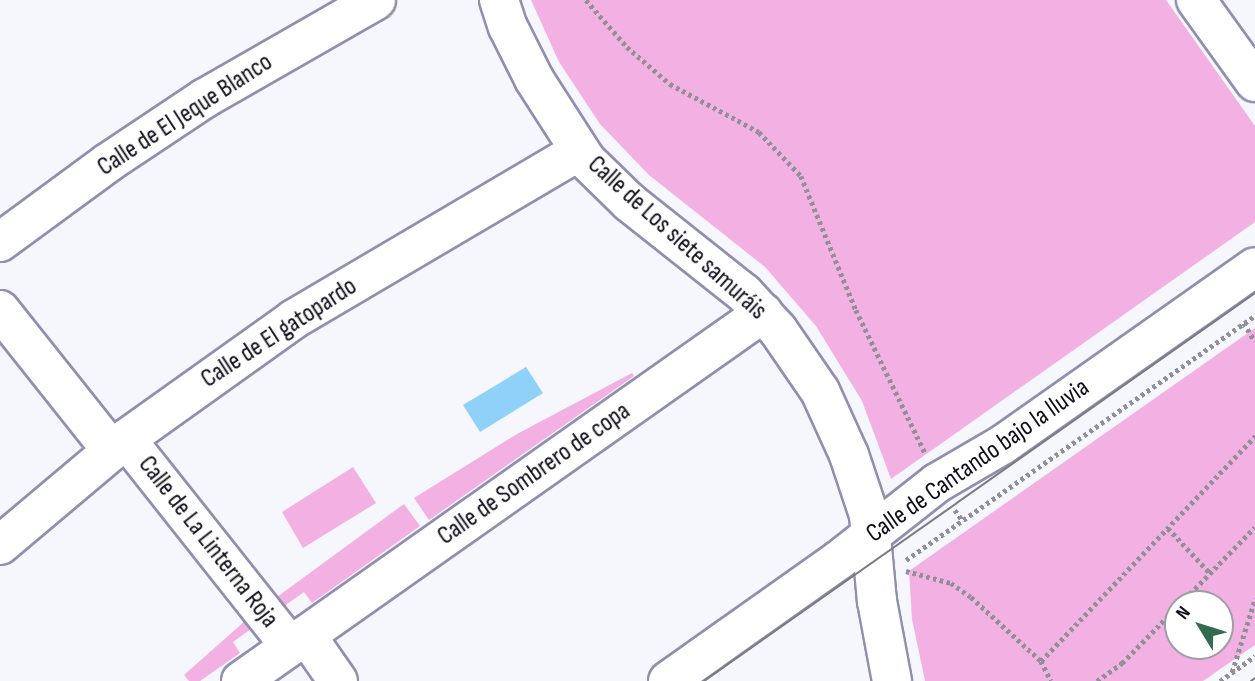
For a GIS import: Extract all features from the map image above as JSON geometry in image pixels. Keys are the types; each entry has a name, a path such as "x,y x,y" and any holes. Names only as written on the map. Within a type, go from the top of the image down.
{"street":[{"name":"Calle de El Jeque Blanco","path":"0,242 109,162 205,98 376,0"},
{"name":"Calle de Los siete samuráis","path":"499,0 520,52 548,105 579,151 613,188 726,277 763,313 800,360 838,428 861,489 871,535 874,582 892,681"},
{"path":"1196,0 1255,82"},
{"name":"Calle de El gatopardo","path":"0,545 119,445 294,319 579,151"},
{"name":"Calle de Cantando bajo la lluvia","path":"668,681 871,535 937,483 1002,445 1255,267"},
{"name":"Calle de La Linterna Roja","path":"0,310 119,445 298,641 338,681"},
{"name":"Calle de Sombrero de copa","path":"241,681 763,313"}],"path":[{"path":"586,0 627,47 670,85 759,132 802,176 830,251 937,483"},
{"path":"1051,681 1041,660 951,583 896,566 1255,316"},
{"path":"1244,323 1255,341"},
{"path":"1041,660 1255,436"},
{"path":"1168,527 1210,573"},
{"path":"1194,590 1255,527"},
{"path":"1232,673 1255,599"},
{"path":"1097,681 1122,663 1164,620"},
{"path":"1220,681 1255,656"}],"shaded area":[{"path":"531,0 1166,0 1255,126 1255,222 891,479 862,401 816,326 765,267 649,175 600,124 559,62"},
{"path":"1255,328 1255,645 1234,660 1234,590 1164,590 1164,660 1233,660 1203,681 925,681 912,619 909,571"},
{"path":"632,373 634,376 429,520 414,498 517,434"},
{"path":"353,467 376,503 303,548 282,512"},
{"path":"404,504 420,526 312,603 304,592 273,614 266,605"},
{"path":"255,612 262,621 233,642 240,653 200,681 189,681 184,675"}],"water":[{"path":"526,367 543,393 480,432 463,405"}],"tram line":[{"path":"704,681 1255,293"},
{"path":"1251,681 1255,678"}]}
